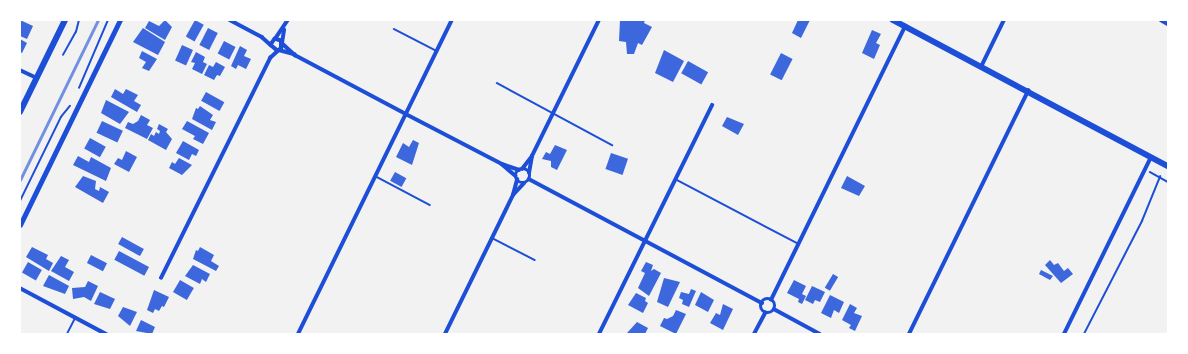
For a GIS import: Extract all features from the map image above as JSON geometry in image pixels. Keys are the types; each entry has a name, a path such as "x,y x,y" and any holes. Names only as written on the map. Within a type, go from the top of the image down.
{"highway":[{"path":"20,112 65,20"},
{"path":"893,20 1168,166"}],"street":[{"path":"20,225 120,20"},
{"path":"230,20 262,37 271,46 278,50 295,54"},
{"path":"161,278 270,58 278,50 282,43 288,20"},
{"path":"298,334 452,20"},
{"path":"513,196 516,178 521,169 532,156 599,20"},
{"path":"981,67 1004,20"},
{"path":"1161,20 1168,24"},
{"path":"529,179 762,303 771,300 905,26"},
{"path":"270,58 271,46 285,27"},
{"path":"262,37 275,39 295,54 502,164 521,169 529,173"},
{"path":"20,70 37,78"},
{"path":"909,334 1028,91"},
{"path":"599,334 712,105"},
{"path":"529,179 532,156"},
{"path":"1064,334 1151,157"},
{"path":"502,164 516,178 524,183"},
{"path":"445,334 513,196 529,179"},
{"path":"20,288 106,334"},
{"path":"762,303 761,308 765,312 770,313 774,309 775,304 771,300"},
{"path":"774,309 820,334"},
{"path":"754,334 765,312"}],"lane":[{"path":"394,29 437,51"},
{"path":"497,83 612,145"},
{"path":"375,176 430,205"},
{"path":"676,179 799,244"},
{"path":"492,238 535,260"},
{"path":"67,334 75,318"}],"path":[{"path":"63,55 76,32 79,20"},
{"path":"76,93 108,20"},
{"path":"20,201 61,117 73,99"},
{"path":"1145,168 1168,182"},
{"path":"1084,334 1142,221 1160,177"}],"building":[{"path":"20,20 33,26 27,39 20,36"},
{"path":"165,20 172,27 165,40 145,28 149,21 159,26"},
{"path":"195,20 204,25 195,41 186,37"},
{"path":"620,20 645,20 644,23 652,27 642,45 638,43 634,54 627,54 626,42 619,41"},
{"path":"798,20 810,20 801,38 792,33"},
{"path":"143,28 165,42 158,55 133,42"},
{"path":"208,28 218,33 209,50 199,45"},
{"path":"872,30 881,34 876,43 880,45 874,59 862,53"},
{"path":"20,39 27,43 22,53 20,52"},
{"path":"224,41 236,47 229,59 218,53"},
{"path":"182,45 193,50 186,65 175,61"},
{"path":"240,46 247,50 244,56 251,59 246,69 238,65 236,69 231,66"},
{"path":"664,50 684,61 673,82 655,73"},
{"path":"142,51 157,59 149,71 142,68 146,62 139,58"},
{"path":"196,52 205,57 203,62 207,64 202,74 192,69 195,63 191,62"},
{"path":"781,53 793,59 782,80 770,74"},
{"path":"688,61 708,72 701,84 681,73"},
{"path":"216,62 225,67 220,76 217,75 214,80 204,75 209,65 213,67"},
{"path":"115,89 123,94 126,89 138,95 134,101 141,105 137,112 111,97"},
{"path":"206,92 224,102 220,111 201,101"},
{"path":"106,100 129,112 120,124 101,113"},
{"path":"200,106 213,115 210,120 216,122 212,130 192,119 196,108 198,109"},
{"path":"141,115 150,120 147,125 153,128 147,139 125,128 128,122 133,124 138,121"},
{"path":"727,117 744,124 738,135 722,126"},
{"path":"102,121 123,131 117,143 97,133"},
{"path":"187,121 209,133 203,144 193,139 195,136 182,129"},
{"path":"159,124 168,129 166,132 172,139 166,150 148,140 151,134 154,136 156,132 159,134 160,131 157,129"},
{"path":"90,138 106,147 100,157 84,148"},
{"path":"413,140 419,143 412,165 396,157 403,143 409,147"},
{"path":"183,141 199,150 196,156 192,154 189,160 176,153"},
{"path":"555,145 567,150 557,170 551,167 551,161 542,159 546,152 550,154"},
{"path":"126,151 137,157 129,172 114,164 118,158 122,160"},
{"path":"611,153 628,159 622,175 605,169"},
{"path":"78,156 89,162 91,157 111,168 106,181 73,165"},
{"path":"179,158 192,165 182,175 169,168 172,162 175,164"},
{"path":"395,172 406,178 402,187 390,181"},
{"path":"83,176 96,181 95,189 99,191 100,187 109,192 103,203 75,187"},
{"path":"847,176 865,186 859,196 841,188"},
{"path":"122,237 144,249 140,256 118,244"},
{"path":"32,247 48,255 46,259 53,263 49,271 26,257"},
{"path":"200,247 214,255 211,261 219,266 216,271 193,259 196,250 198,251"},
{"path":"119,251 149,267 144,276 114,260"},
{"path":"91,255 107,263 103,271 87,263"},
{"path":"61,256 69,260 65,267 74,272 69,281 51,271"},
{"path":"1050,260 1054,265 1058,263 1064,271 1068,268 1073,274 1061,283 1045,265"},
{"path":"28,262 42,270 36,280 22,272"},
{"path":"646,262 653,265 651,271 654,269 661,273 649,296 638,288 645,273 641,271"},
{"path":"193,265 210,274 206,282 202,279 200,284 185,276"},
{"path":"1041,270 1053,276 1050,280 1039,274"},
{"path":"833,274 838,277 830,291 825,288"},
{"path":"49,275 69,286 65,294 43,286"},
{"path":"664,278 680,282 668,307 657,302"},
{"path":"180,280 194,288 187,300 173,292"},
{"path":"794,280 806,286 802,294 806,296 802,304 798,302 799,299 787,293"},
{"path":"88,281 98,286 91,301 84,297 73,299 72,288 85,287"},
{"path":"812,286 825,292 820,302 815,300 813,304 805,300"},
{"path":"691,289 696,291 689,307 682,304 683,300 679,298 681,292 689,294"},
{"path":"154,290 169,297 164,307 162,306 159,311 155,309 153,313 147,310"},
{"path":"100,292 115,299 110,309 94,304"},
{"path":"701,292 714,300 708,312 695,305"},
{"path":"636,293 646,298 645,301 648,303 643,313 628,305"},
{"path":"830,295 844,302 839,313 834,310 831,318 821,313"},
{"path":"723,304 733,309 723,330 710,323 716,313 720,315"},
{"path":"850,304 857,308 854,313 862,316 855,331 849,328 851,325 842,320"},
{"path":"123,307 137,312 130,326 118,316"},
{"path":"676,310 686,314 676,334 660,326 664,318 667,319 673,316"},
{"path":"141,320 155,327 152,334 136,331"},
{"path":"637,322 648,328 645,334 627,333"}],"railway":[{"path":"20,180 98,20"}]}
